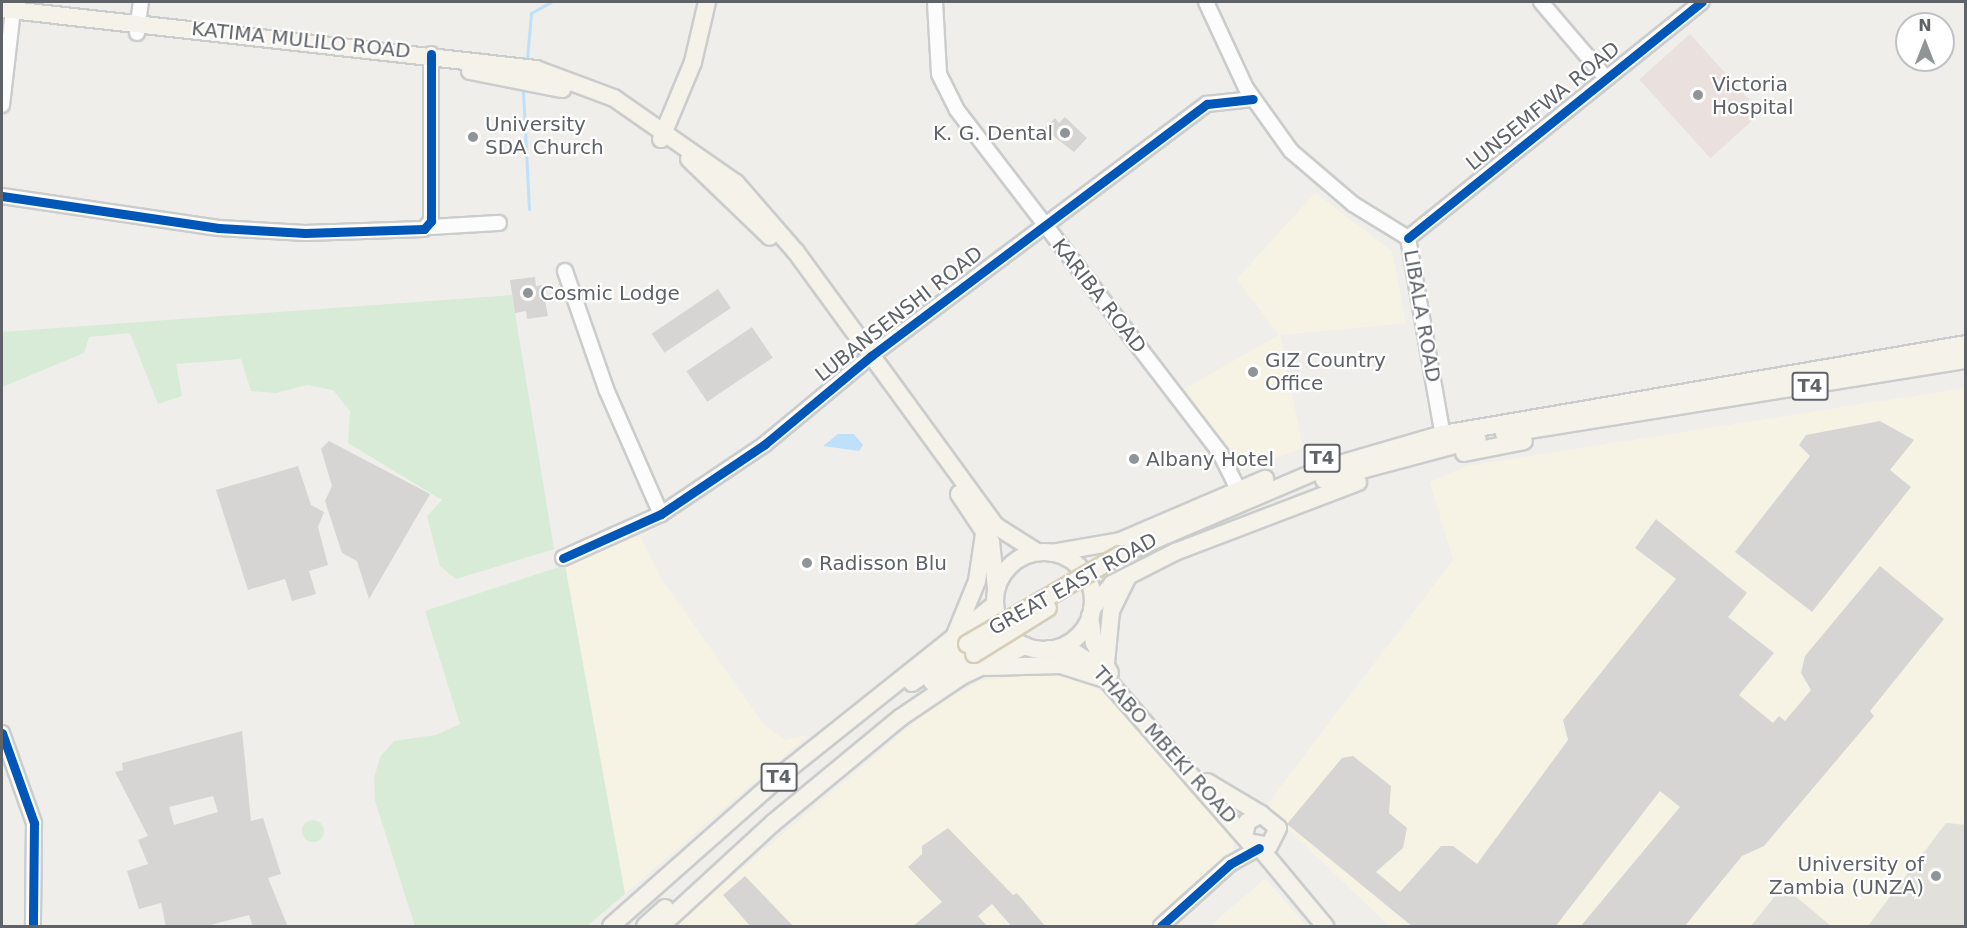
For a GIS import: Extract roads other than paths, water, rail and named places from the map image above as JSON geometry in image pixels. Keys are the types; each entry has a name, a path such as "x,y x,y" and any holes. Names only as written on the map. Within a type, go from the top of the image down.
{"main road":[{"path":"664,135 693,62 707,2"},
{"name":"KATIMA MULILO ROAD","path":"7,15 536,69 614,98 664,135 720,169 768,216 984,531 994,551 996,596"},
{"name":"GREAT EAST ROAD","path":"611,927 808,753 969,650 1124,565 1247,509 1374,464 1605,411 1965,344"},
{"name":"KATIMA MULILO ROAD","path":"867,359 996,526 1045,553"},
{"name":"GREAT EAST ROAD","path":"1045,553 1120,541 1238,489 1315,460 1441,425 1564,403 1605,411 1965,360"},
{"path":"984,531 969,650 1106,675 1109,621 1124,565"},
{"path":"1045,553 1068,559 1086,576 1091,612 1075,638 1049,649 1025,646 1004,629 996,596 1009,567 1045,553"},
{"name":"GREAT EAST ROAD","path":"1091,612 1101,593 1124,565"},
{"name":"GREAT EAST ROAD","path":"661,927 773,823 900,718 969,650 996,596"},
{"name":"THABO MBEKI ROAD","path":"1091,612 1106,675 1245,835 1260,848 1322,923"},
{"name":"GREAT EAST ROAD","path":"626,927 872,713 969,650 1025,646"},
{"name":"THABO MBEKI ROAD","path":"1049,649 1084,657 1106,675 1210,785 1276,822 1285,862 1322,923"},
{"name":"GREAT EAST ROAD","path":"645,927 773,809 969,650"},
{"name":"THABO MBEKI ROAD","path":"1245,835 1247,822 1261,814"},
{"path":"1260,848 1278,835"}],"street":[{"path":"138,28 141,2"},
{"name":"KARIBA ROAD","path":"935,2 939,74 957,110 1220,453 1238,489"},
{"name":"LIBALA ROAD","path":"1206,2 1253,99 1317,176 1408,238 1441,425"},
{"path":"1541,2 1606,78"},
{"name":"LUNSEMFWA ROAD","path":"1408,238 1702,2"},
{"path":"2,105 7,15"},
{"path":"429,227 431,60"},
{"name":"LUBANSENSHI ROAD","path":"563,558 661,514 765,444 867,359 1207,104 1253,99"},
{"path":"2,196 219,228 304,233 499,223"},
{"path":"565,271 606,389 661,514"},
{"path":"2,733 34,824 33,927"},
{"path":"1230,864 1245,835"},
{"path":"1161,927 1230,864 1260,848"}],"water":[{"path":"838,434 854,434 863,445 859,451 823,446"}],"waterway":[{"path":"527,59 531,13 551,2"},
{"path":"523,91 529,209"}],"place":[{"name":"Victoria Hospital","path":"1698,95"},
{"name":"K. G. Dental","path":"1065,133"},
{"name":"University SDA Church","path":"473,137"},
{"name":"Cosmic Lodge","path":"528,293"},
{"name":"GIZ Country Office","path":"1253,372"},
{"name":"Albany Hotel","path":"1134,459"},
{"name":"Radisson Blu","path":"807,563"},
{"name":"University of Zambia (UNZA)","path":"1936,876"}]}
